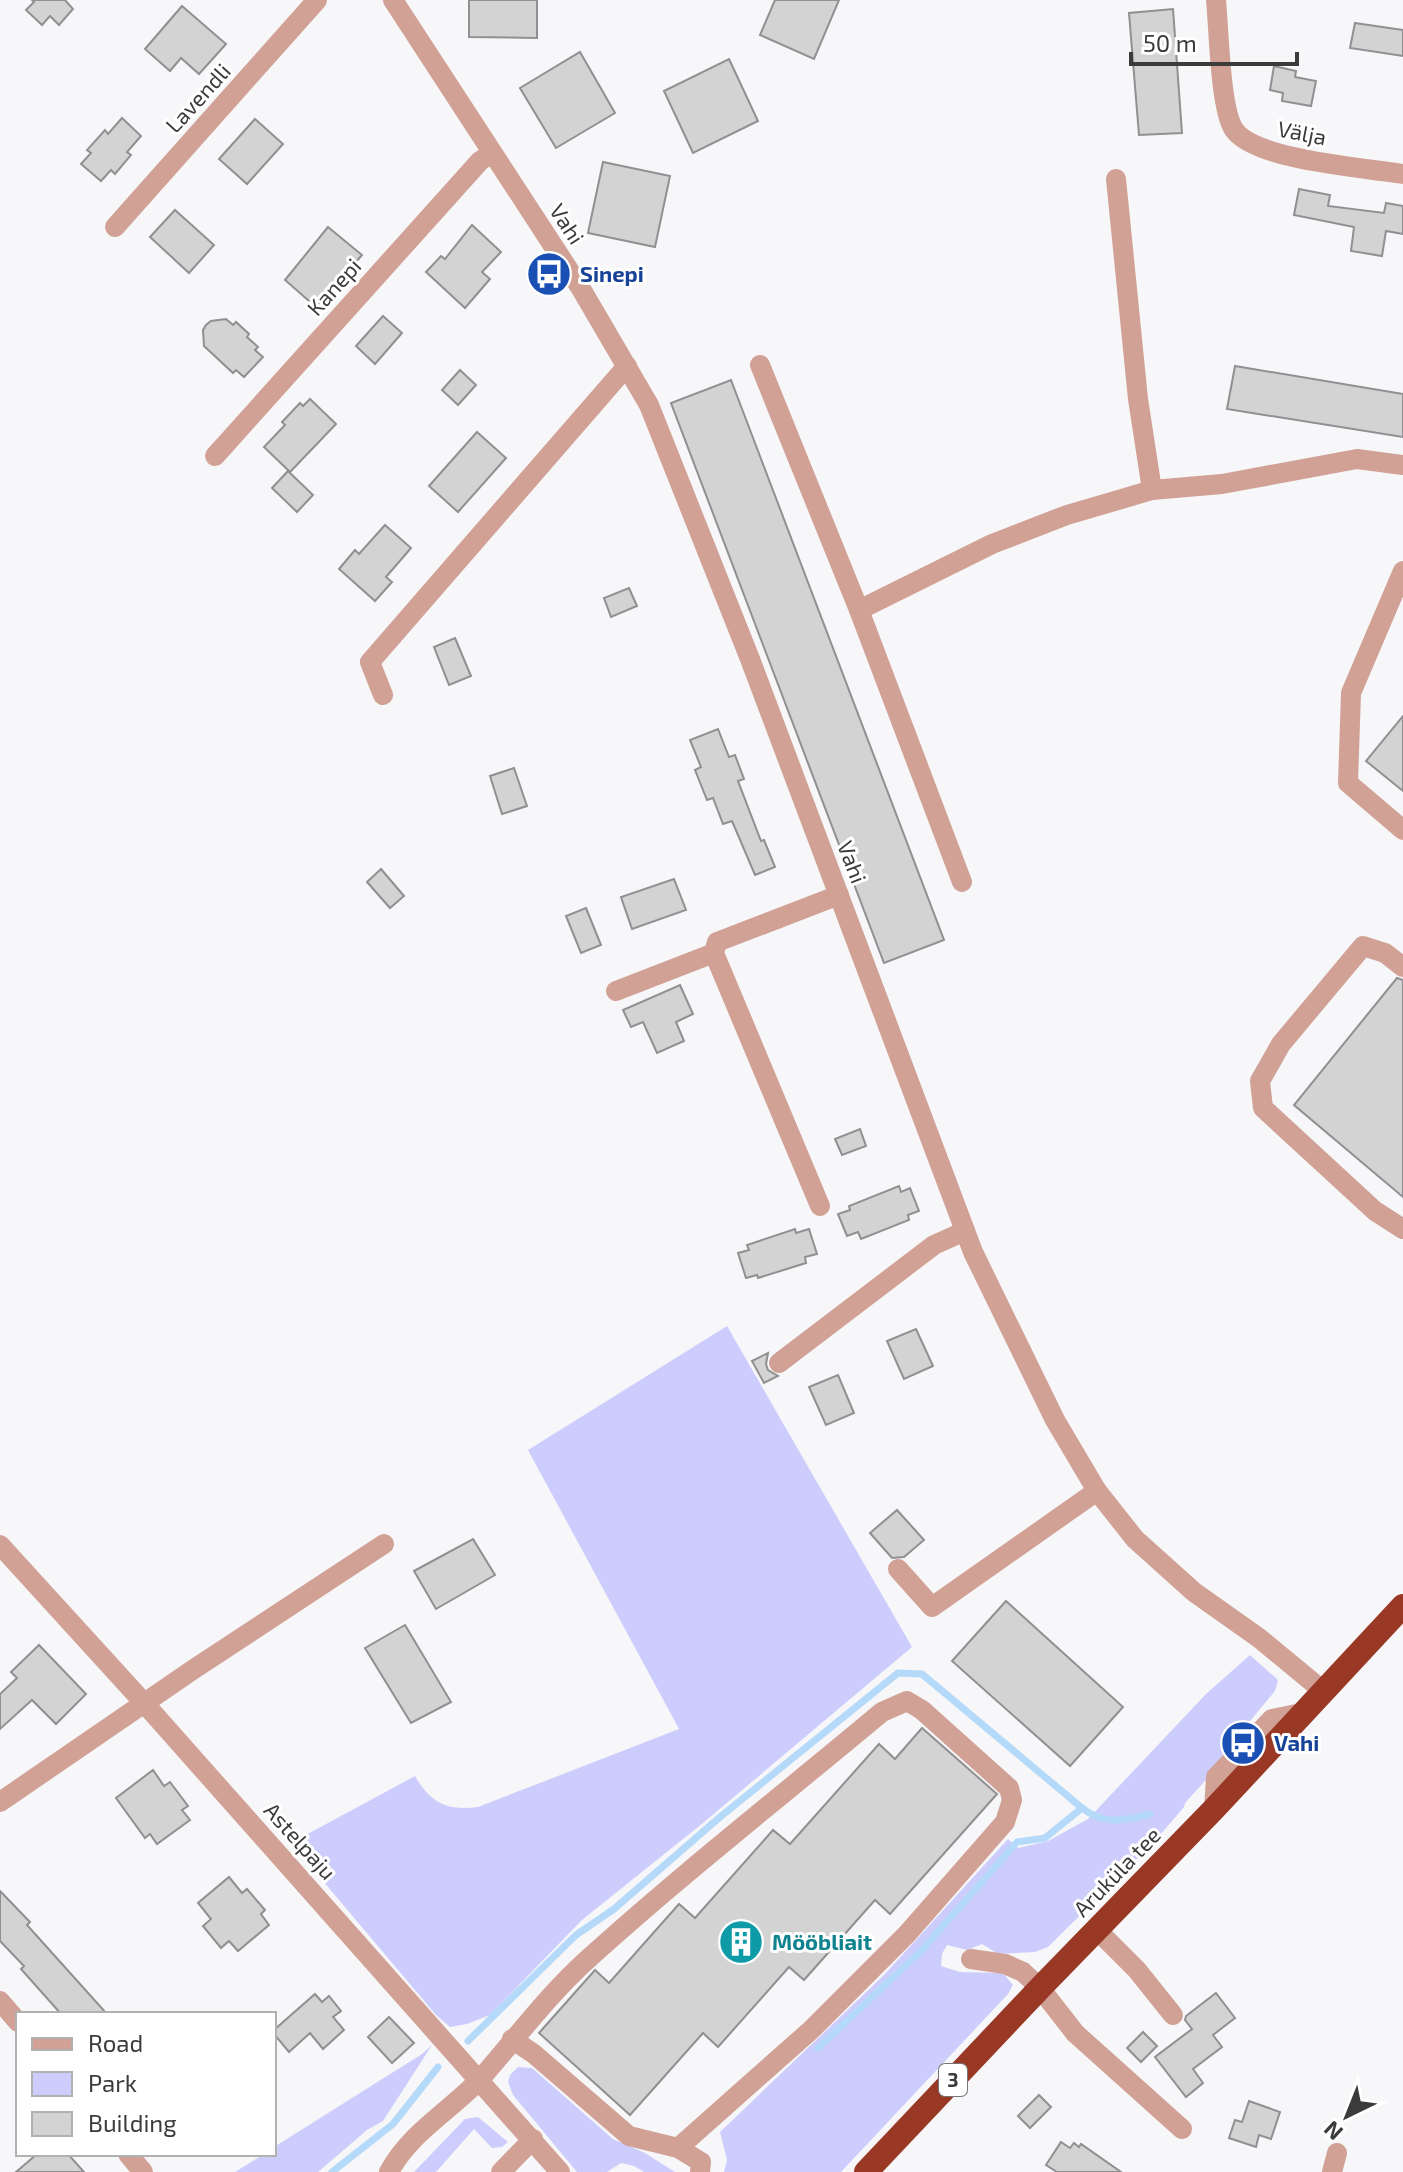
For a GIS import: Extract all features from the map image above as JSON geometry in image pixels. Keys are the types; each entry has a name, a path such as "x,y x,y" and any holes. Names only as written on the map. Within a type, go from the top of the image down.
{"highway":[{"name":"Aruküla tee","path":"866,2172 1214,1809 1403,1606"}],"street":[{"name":"Lavendli","path":"115,227 317,0"},
{"name":"Vahi","path":"393,0 649,405 750,659 965,1231 1055,1420 1097,1491 1135,1539 1194,1592 1259,1638 1322,1690"},
{"name":"Välja","path":"1216,0 1227,109 1234,130 1249,144 1275,154 1403,174"},
{"name":"Kanepi","path":"215,456 480,161 492,153"},
{"path":"1116,179 1138,399 1152,490"},
{"path":"760,365 859,610 962,882"},
{"path":"383,695 370,662 627,366"},
{"path":"859,610 992,544 1067,515 1152,490 1222,484 1357,459 1403,465"},
{"path":"1403,571 1351,693 1348,783 1403,830"},
{"path":"820,1206 714,953 717,942 839,895"},
{"path":"1403,967 1385,953 1363,946 1281,1044 1260,1081 1263,1108 1375,1211 1403,1229"},
{"path":"616,991 714,953"},
{"path":"779,1363 934,1245 965,1231"},
{"path":"898,1569 932,1607 1097,1491"},
{"path":"0,1802 384,1544"},
{"name":"Astelpaju","path":"0,1545 560,2172"},
{"path":"389,2172 408,2147 480,2079 512,2039 586,1961 882,1712 907,1701 922,1710 1009,1788 1012,1800 1005,1822 907,1934 822,2020 678,2148"},
{"path":"1097,1930 1137,1970 1173,2015"},
{"path":"971,1959 1005,1964 1023,1972 1040,1988 1075,2033 1182,2129"},
{"path":"0,2001 16,2020"},
{"path":"512,2039 534,2054 629,2136 678,2148 701,2162 700,2172"},
{"path":"501,2172 533,2139"},
{"path":"130,2156 143,2172"}],"green space":[{"path":"727,1326 912,1647 582,1920 490,2015 450,2027 436,2015 291,1843 415,1776 440,1803 457,1808 478,1807 679,1729 528,1450"},
{"path":"1250,1655 1278,1680 1275,1691 1231,1744 1234,1749 1154,1842 1048,1947 1035,1952 998,1954 982,1944 967,1950 947,1945 941,1966 960,1972 1003,1973 1013,1985 1008,1994 841,2172 724,2172 727,2160 720,2132 884,1975 1008,1839 1018,1848 1048,1841 1088,1819 1206,1694"},
{"path":"432,2045 383,2121 367,2130 318,2172 235,2172 261,2156 276,2156 276,2146"},
{"path":"518,2067 532,2068 613,2139 645,2153 675,2172 644,2172 621,2163 607,2172 577,2172 513,2095 508,2082"},
{"path":"478,2117 508,2142 502,2147 492,2148 474,2129 436,2172 414,2172 465,2119"}],"building":[{"path":"32,0 65,0 73,9 59,25 50,16 42,25 26,10 34,2"},
{"path":"469,0 537,0 537,38 469,37"},
{"path":"775,0 839,0 814,59 760,35"},
{"path":"182,6 226,44 199,74 181,58 170,71 145,49"},
{"path":"1173,9 1182,133 1139,135 1129,13"},
{"path":"1355,23 1403,30 1403,56 1350,48"},
{"path":"580,52 615,113 556,148 520,88"},
{"path":"729,59 758,121 693,153 664,91"},
{"path":"1274,66 1296,71 1295,77 1316,81 1311,106 1282,101 1283,93 1270,90"},
{"path":"122,118 141,136 127,152 131,155 115,174 111,170 101,181 81,164 91,153 87,150 105,130 108,134"},
{"path":"255,119 283,144 247,184 219,159"},
{"path":"603,162 670,176 655,247 588,233"},
{"path":"1299,189 1330,195 1328,206 1384,213 1386,203 1403,206 1403,234 1386,231 1382,256 1351,251 1354,227 1294,215"},
{"path":"175,210 214,245 189,273 150,237"},
{"path":"472,225 501,252 482,272 490,279 465,308 426,272 441,256 445,259"},
{"path":"328,227 362,255 316,307 285,280"},
{"path":"383,316 402,333 375,364 356,346"},
{"path":"226,319 233,325 236,322 249,334 247,337 263,357 244,377 236,370 233,373 204,346 203,330 206,325"},
{"path":"1235,366 1403,394 1403,437 1227,409"},
{"path":"460,370 476,385 458,405 442,390"},
{"path":"731,380 944,940 884,963 671,403"},
{"path":"310,399 336,424 290,472 264,447 300,403 303,406"},
{"path":"477,432 506,458 458,512 429,486"},
{"path":"288,471 313,495 297,512 272,488"},
{"path":"385,525 411,548 386,577 392,582 375,601 339,569 355,550 359,554"},
{"path":"629,588 637,606 611,617 604,598"},
{"path":"455,638 471,676 449,685 434,647"},
{"path":"1403,716 1403,791 1366,761"},
{"path":"718,729 729,757 735,755 744,779 738,781 761,841 764,840 775,867 755,875 732,821 723,824 713,798 707,800 695,770 701,767 690,740"},
{"path":"514,768 527,806 502,814 490,776"},
{"path":"381,869 404,896 390,908 367,882"},
{"path":"674,879 686,910 632,929 621,897"},
{"path":"586,908 601,945 581,953 566,916"},
{"path":"1397,978 1403,980 1403,1197 1294,1105"},
{"path":"680,985 693,1014 676,1022 684,1041 657,1053 643,1022 631,1027 623,1010"},
{"path":"860,1129 866,1146 842,1155 835,1139"},
{"path":"899,1186 901,1192 910,1188 919,1211 908,1215 909,1220 861,1239 858,1232 847,1236 838,1214 850,1210 849,1206"},
{"path":"795,1229 796,1233 809,1229 817,1254 805,1257 806,1263 758,1278 757,1275 746,1278 738,1253 749,1250 747,1245"},
{"path":"916,1329 933,1366 904,1379 887,1341"},
{"path":"768,1353 768,1370 778,1376 764,1383 752,1361"},
{"path":"838,1375 854,1413 826,1425 809,1387"},
{"path":"897,1510 924,1540 904,1557 892,1558 870,1533"},
{"path":"473,1539 495,1575 436,1609 414,1571"},
{"path":"1006,1601 1123,1707 1070,1766 952,1661"},
{"path":"405,1625 451,1702 411,1723 365,1648"},
{"path":"39,1645 86,1694 56,1724 32,1700 0,1729 0,1694 17,1678 11,1672"},
{"name":"Mööbliait","path":"922,1728 997,1794 890,1914 875,1900 804,1980 789,1967 718,2047 703,2033 630,2115 539,2033 595,1970 609,1983 679,1904 695,1918 773,1830 790,1844 879,1744 895,1759"},
{"path":"153,1770 164,1786 170,1782 188,1806 182,1810 190,1820 157,1844 150,1834 145,1838 116,1798"},
{"path":"229,1877 242,1893 247,1889 265,1910 261,1914 269,1925 238,1951 229,1941 221,1948 203,1926 211,1919 198,1903"},
{"path":"0,1891 105,2012 59,2012 21,1969 24,1966 0,1941"},
{"path":"1216,1993 1235,2018 1213,2035 1222,2047 1193,2069 1203,2083 1186,2097 1155,2057 1192,2029 1185,2020 1186,2016"},
{"path":"315,1994 322,2002 329,1996 341,2011 333,2017 344,2030 323,2049 310,2033 289,2052 276,2036 276,2028"},
{"path":"389,2017 414,2043 392,2063 368,2037"},
{"path":"1143,2032 1157,2046 1141,2062 1127,2048"},
{"path":"1039,2095 1051,2107 1030,2128 1018,2116"},
{"path":"1249,2101 1280,2112 1271,2139 1259,2135 1256,2147 1229,2138 1235,2120 1242,2122"},
{"path":"1061,2142 1070,2148 1074,2143 1079,2147 1081,2144 1121,2172 1057,2172 1046,2165"},
{"path":"35,2156 70,2156 84,2172 16,2172"}],"waterway":[{"path":"468,2041 576,1935 614,1909 720,1817 898,1673 922,1674 1090,1814 1115,1820 1150,1814"},
{"path":"818,2048 921,1951 1017,1842 1045,1838 1082,1808"},
{"path":"332,2172 393,2124 438,2067"}],"place":[{"name":"Sinepi","path":"549,274"},
{"name":"Vahi","path":"1243,1743"},
{"name":"Mööbliait","path":"741,1942"}]}
